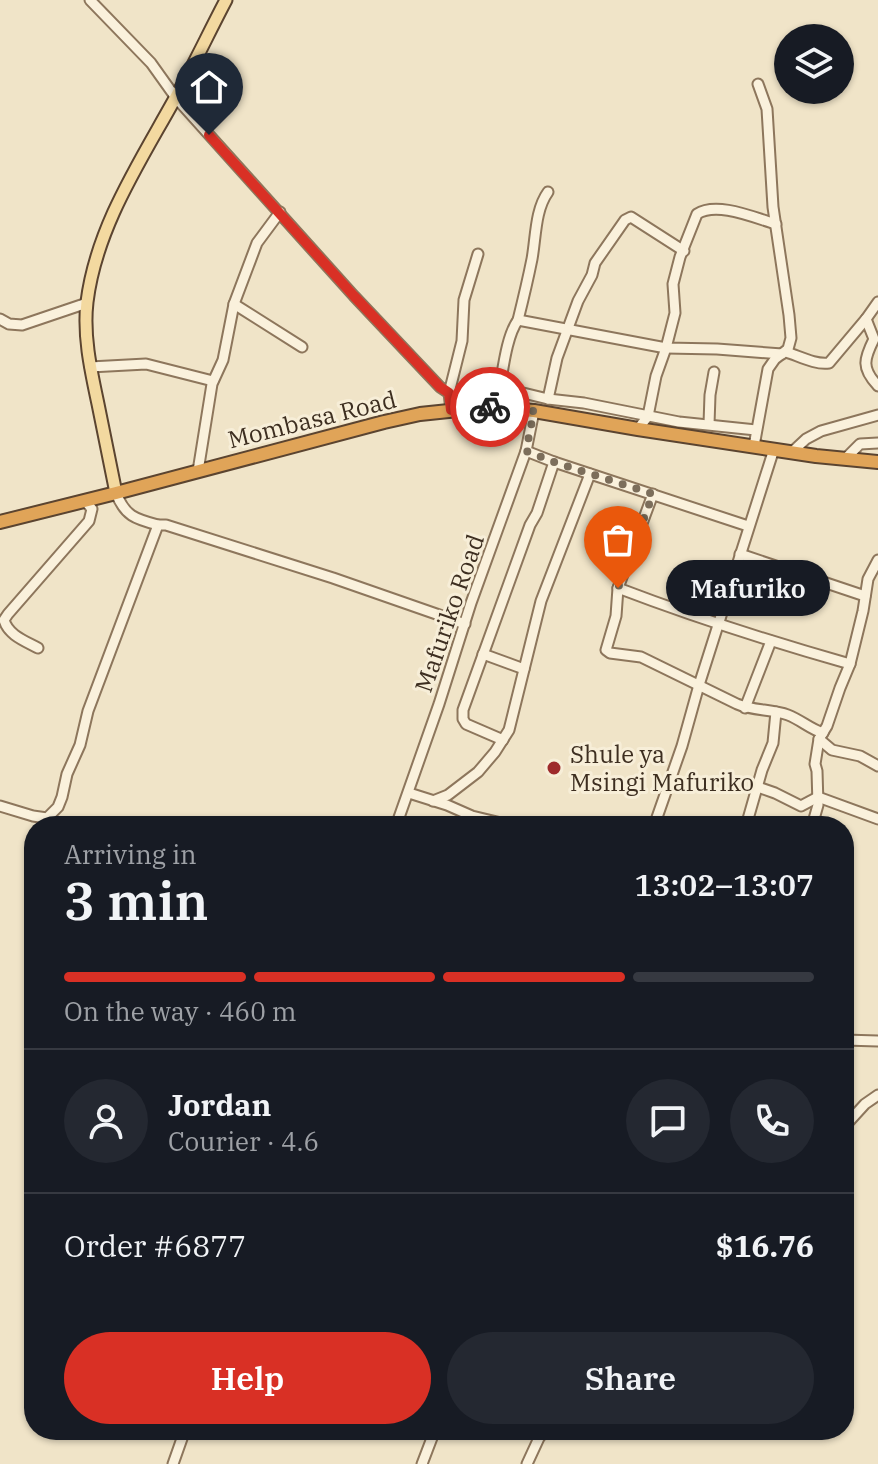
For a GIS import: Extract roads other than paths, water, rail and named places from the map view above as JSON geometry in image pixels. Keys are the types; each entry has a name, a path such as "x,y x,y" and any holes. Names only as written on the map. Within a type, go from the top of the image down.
{"highway":[{"name":"Mombasa Road","path":"0,522 384,422 487,407 534,411 792,452 878,462"}],"main road":[{"path":"116,493 87,339 87,303 96,258 126,187 226,0"}],"street":[{"path":"90,0 151,63 176,98 354,296 449,393 515,391 679,422 756,430"},
{"path":"754,446 768,369 790,344 767,109 758,84"},
{"path":"499,391 532,259 543,199 548,192"},
{"path":"638,429 648,416 656,376 675,313 673,284 697,214 716,208 776,224"},
{"path":"198,471 213,381 223,360 234,304 257,243 280,212"},
{"path":"548,399 557,358 578,301 595,263 627,218 635,218 684,251"},
{"path":"451,410 449,393 462,341 464,300 478,254"},
{"path":"518,320 666,348 784,353 823,364 829,363 878,302"},
{"path":"0,319 9,324 22,325 87,303"},
{"path":"234,304 302,347"},
{"path":"866,319 874,339 867,349 865,361 870,377 878,386"},
{"path":"90,367 146,364 213,381"},
{"path":"709,424 714,372"},
{"name":"Mafuriko Road","path":"400,816 526,451 534,411"},
{"path":"792,452 821,431 878,415"},
{"path":"845,459 860,444 878,443"},
{"path":"658,816 774,449"},
{"path":"526,451 748,526"},
{"path":"503,740 466,724 463,710 554,462"},
{"path":"433,801 448,795 478,772 509,730 541,601 590,474"},
{"path":"116,493 122,507 133,517 333,578 465,624"},
{"path":"653,494 618,588 616,616 606,650 641,657 745,708 794,717 821,736 832,750 860,756 878,766"},
{"path":"38,648 20,639 8,629 4,620 89,521 92,509 85,501"},
{"path":"49,816 62,797 88,711 158,525"},
{"path":"740,554 865,596"},
{"path":"815,816 818,805 815,764 821,736 850,664 868,579 878,560"},
{"path":"618,588 771,641 850,664"},
{"path":"745,708 771,641"},
{"path":"483,654 524,669"},
{"path":"749,816 773,743 776,712"},
{"path":"758,787 801,806 818,797 878,819"},
{"path":"409,793 472,816"},
{"path":"0,806 33,816"},
{"path":"854,1040 878,1041"},
{"path":"854,1116 878,1095"},
{"path":"173,1464 181,1440"},
{"path":"422,1464 431,1440"},
{"path":"527,1464 538,1440"}],"place":[{"name":"Mafuriko","path":"618,588"},
{"name":"Shule ya Msingi Mafuriko","path":"554,768"}]}
